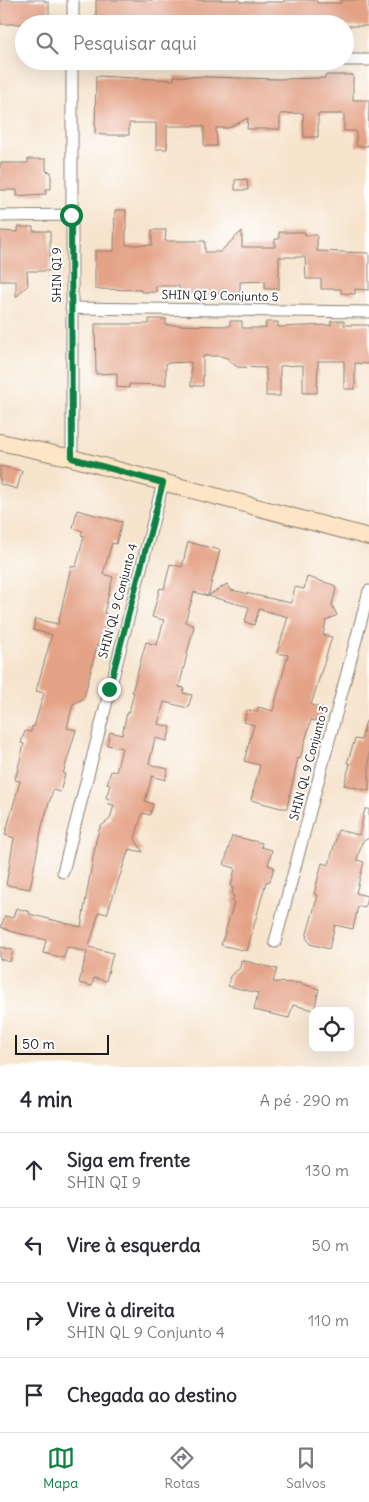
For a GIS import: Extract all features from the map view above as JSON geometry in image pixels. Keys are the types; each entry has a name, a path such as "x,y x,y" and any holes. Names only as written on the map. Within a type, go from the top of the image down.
{"street":[{"path":"73,15 74,0"},
{"path":"354,60 369,60"},
{"name":"SHIN QI 9","path":"72,70 72,458"},
{"path":"0,216 71,215"},
{"name":"SHIN QI 9 Conjunto 5","path":"71,308 369,312"},
{"path":"0,442 72,458 369,537"},
{"name":"SHIN QL 9 Conjunto 4","path":"64,872 163,483"},
{"name":"SHIN QL 9 Conjunto 3","path":"275,942 369,590"}],"building":[{"path":"0,0 45,0 45,2 49,2 49,15 15,15 15,24 0,24"},
{"path":"96,0 240,0 240,2 284,2 284,0 316,0 317,3 341,3 341,0 369,0 369,26 354,26 354,15 96,15"},
{"path":"325,75 353,75 353,100 369,100 368,146 356,146 356,131 344,131 344,114 318,114 318,137 304,137 303,113 280,114 280,129 247,129 248,118 228,128 216,128 217,146 204,146 204,126 167,126 167,149 156,149 156,123 129,123 129,135 102,135 95,133 96,76 174,80 174,76 277,79 325,78"},
{"path":"28,159 46,159 46,171 51,172 51,189 46,189 46,194 17,196 17,190 0,190 0,163 28,163"},
{"path":"247,179 248,190 235,190 235,180"},
{"path":"115,210 126,210 126,245 152,245 152,230 166,230 165,241 205,241 205,252 220,252 242,231 242,247 275,247 275,239 279,239 279,232 305,232 305,235 317,235 317,251 369,253 369,290 355,289 355,294 341,293 341,289 321,289 321,279 306,279 305,257 279,257 279,289 265,289 265,281 240,282 240,293 179,293 179,286 156,286 156,292 95,289 95,251 114,251"},
{"path":"18,227 33,227 33,231 50,231 50,259 49,271 27,271 28,285 16,297 16,281 0,281 0,231 18,232"},
{"path":"149,319 166,319 166,325 230,326 230,321 242,321 242,328 266,328 266,322 278,322 278,327 331,325 331,321 344,321 344,325 369,325 369,364 355,363 355,389 344,389 344,361 318,361 317,393 303,393 303,365 280,366 280,396 266,396 266,368 237,367 227,358 220,356 203,356 203,386 191,386 191,362 166,363 166,385 129,384 129,388 117,387 117,373 96,374 95,324 149,324"},
{"path":"0,466 22,471 17,489 0,484"},
{"path":"77,510 122,522 116,544 112,543 103,574 113,577 104,613 107,614 104,625 107,626 102,647 97,645 84,698 73,704 67,728 76,730 63,774 65,774 60,792 53,790 42,826 30,889 6,885 14,838 5,835 20,781 15,780 24,744 21,743 25,731 31,732 32,726 34,727 44,693 36,691 52,635 33,630 35,619 58,624 71,566 76,567 84,536 81,535 83,531 73,528"},
{"path":"188,542 220,550 208,596 194,592 185,622 194,626 179,687 184,688 183,693 192,695 188,708 164,702 158,724 171,727 167,741 155,738 149,764 168,769 165,780 152,776 145,801 153,804 150,815 142,813 135,839 143,852 129,849 107,914 99,912 89,947 113,953 106,981 94,978 92,986 79,983 87,952 67,947 64,958 43,953 46,940 1,927 5,916 13,918 16,908 30,912 29,914 81,927 96,840 100,827 110,819 114,805 109,804 110,799 106,798 110,785 107,784 111,771 116,772 122,748 107,745 110,732 122,735 146,642 157,645 164,620 152,617 160,588 164,589 170,564 182,567"},
{"path":"307,577 334,585 336,589 332,605 337,615 326,621 323,635 332,637 311,705 323,708 319,722 311,720 300,759 298,758 287,808 281,808 251,800 260,765 244,761 254,725 244,722 247,710 257,712 258,707 273,711 288,655 277,653 288,617 259,609 254,625 245,622 249,607 208,596 227,584 231,590 291,603 295,587 304,589"},
{"path":"366,721 369,722 369,791 344,785 350,764 347,763 355,739 361,740"},
{"path":"365,809 369,809 369,838 362,842 357,860 364,862 356,893 367,896 365,907 358,906 353,929 335,925 329,949 310,944 306,937 318,895 314,894 322,863 329,865 338,830 359,835"},
{"path":"232,836 262,843 261,847 272,850 268,865 274,867 270,881 266,882 247,951 221,945 234,903 232,902 234,896 232,895 233,888 231,887 235,868 224,865"},
{"path":"0,947 13,950 10,962 0,959"},
{"path":"241,960 277,969 273,982 299,983 319,989 315,1007 309,1007 309,1009 293,1005 289,1018 254,1010 258,993 228,986 230,976 240,968"}],"route":[{"path":"71,215 72,458 163,483 109,689"}]}
